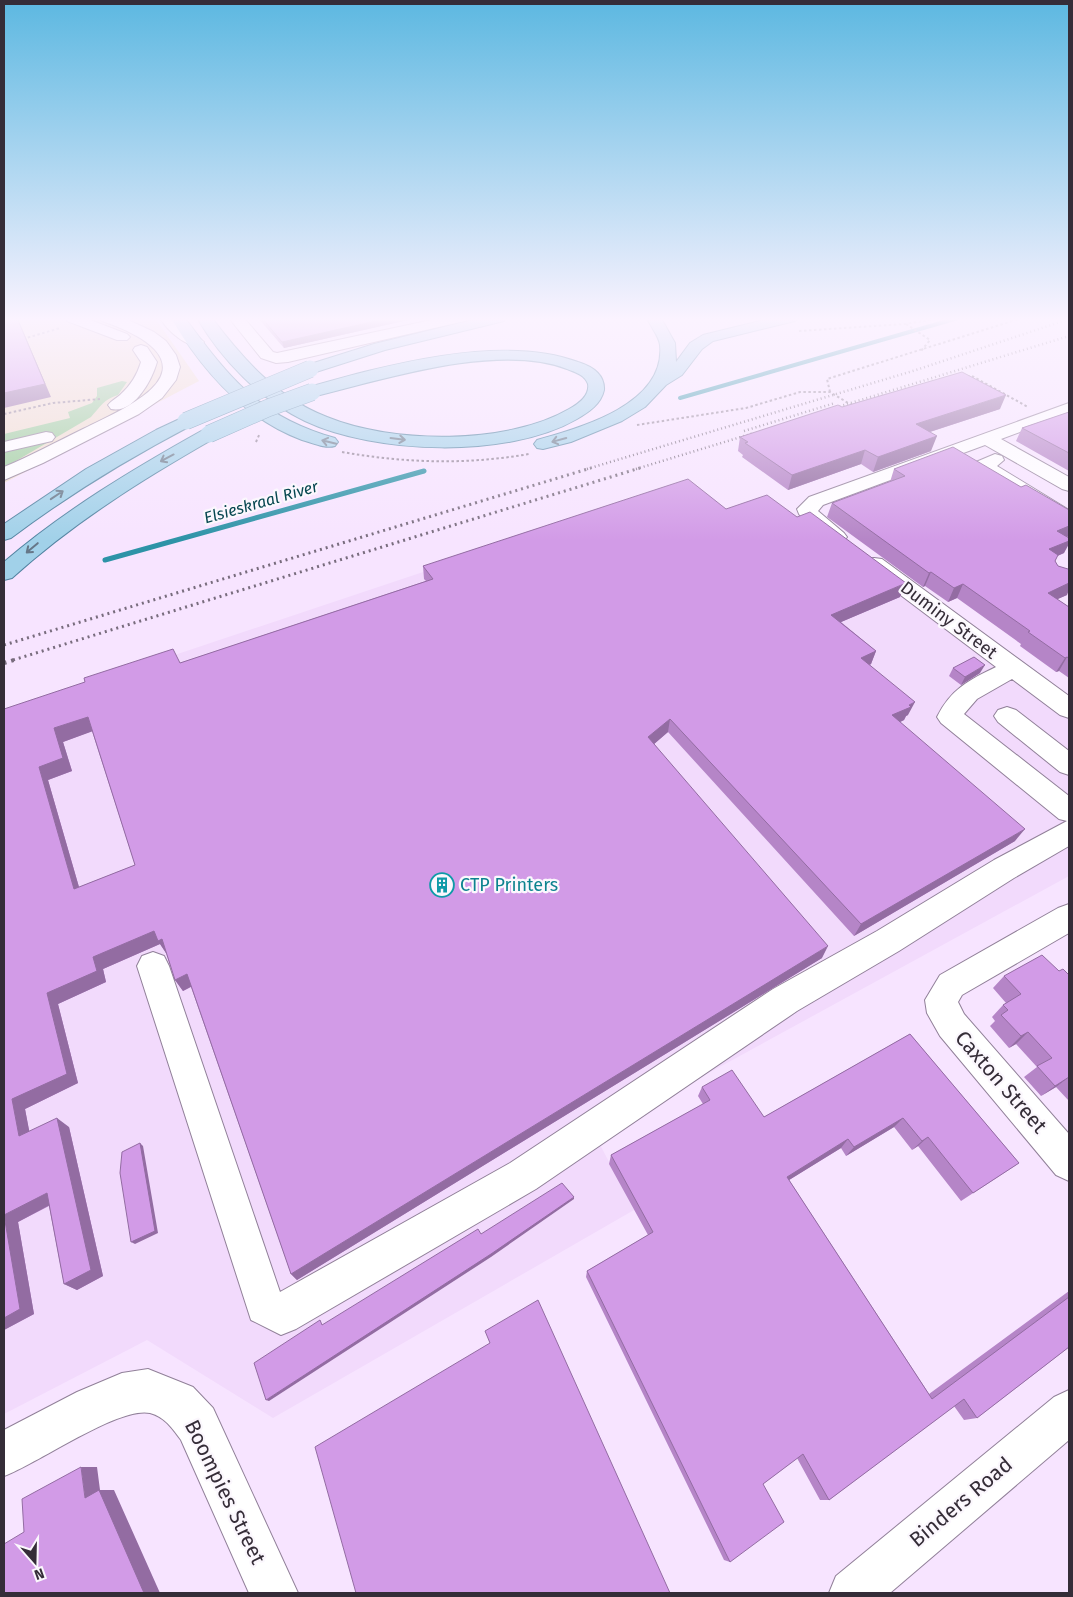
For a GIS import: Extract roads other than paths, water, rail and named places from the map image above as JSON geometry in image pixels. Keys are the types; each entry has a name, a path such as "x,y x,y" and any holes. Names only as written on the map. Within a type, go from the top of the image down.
{"main road":[{"path":"238,393 274,421 320,440 388,453 452,456 488,454 564,439 601,426 632,409 649,393"},
{"path":"4,534 68,488 117,458 186,421 249,393"},
{"path":"271,393 296,410 327,424 376,436 402,440 434,441 484,438 528,432 552,425 571,416 591,400 595,393"},
{"path":"4,573 74,515 138,473 210,434 268,408 311,393"}],"street":[{"path":"4,474 121,402 132,393"},
{"path":"26,465 139,396 142,393"},
{"path":"26,465 128,408 149,393"},
{"path":"4,474 26,465 143,404 157,393"},
{"path":"985,438 1069,408"},
{"path":"4,447 46,438"},
{"path":"985,438 1068,487"},
{"name":"Duminy Street","path":"985,438 816,501 808,510 812,518 1069,709"},
{"path":"996,460 983,466 1069,518"},
{"path":"1012,485 1033,477"},
{"path":"1037,500 1068,487"},
{"path":"1021,673 979,700 953,707 950,717 1069,811"},
{"path":"1007,716 1069,765"},
{"path":"153,966 265,1306 281,1314 523,1176 785,1000 888,941 1004,869 1069,832"},
{"name":"Caxton Street","path":"1069,917 951,985 941,1000 944,1014 952,1025 1069,1162"},
{"name":"Boompies Street","path":"4,1454 92,1407 122,1395 148,1391 178,1402 197,1424 274,1593"},
{"name":"Binders Road","path":"853,1593 1069,1412"}],"waterway":[{"name":"Elsieskraal River","path":"680,398 699,393"},
{"name":"Elsieskraal River","path":"105,560 424,471"}],"railway":[{"path":"587,469 841,393"},
{"path":"828,410 885,393"},
{"path":"744,431 835,403"},
{"path":"636,469 754,433"},
{"path":"4,645 591,468"},
{"path":"13,660 640,468"},
{"path":"4,663 17,659"}],"place":[{"name":"CTP Printers","path":"442,885"}]}
